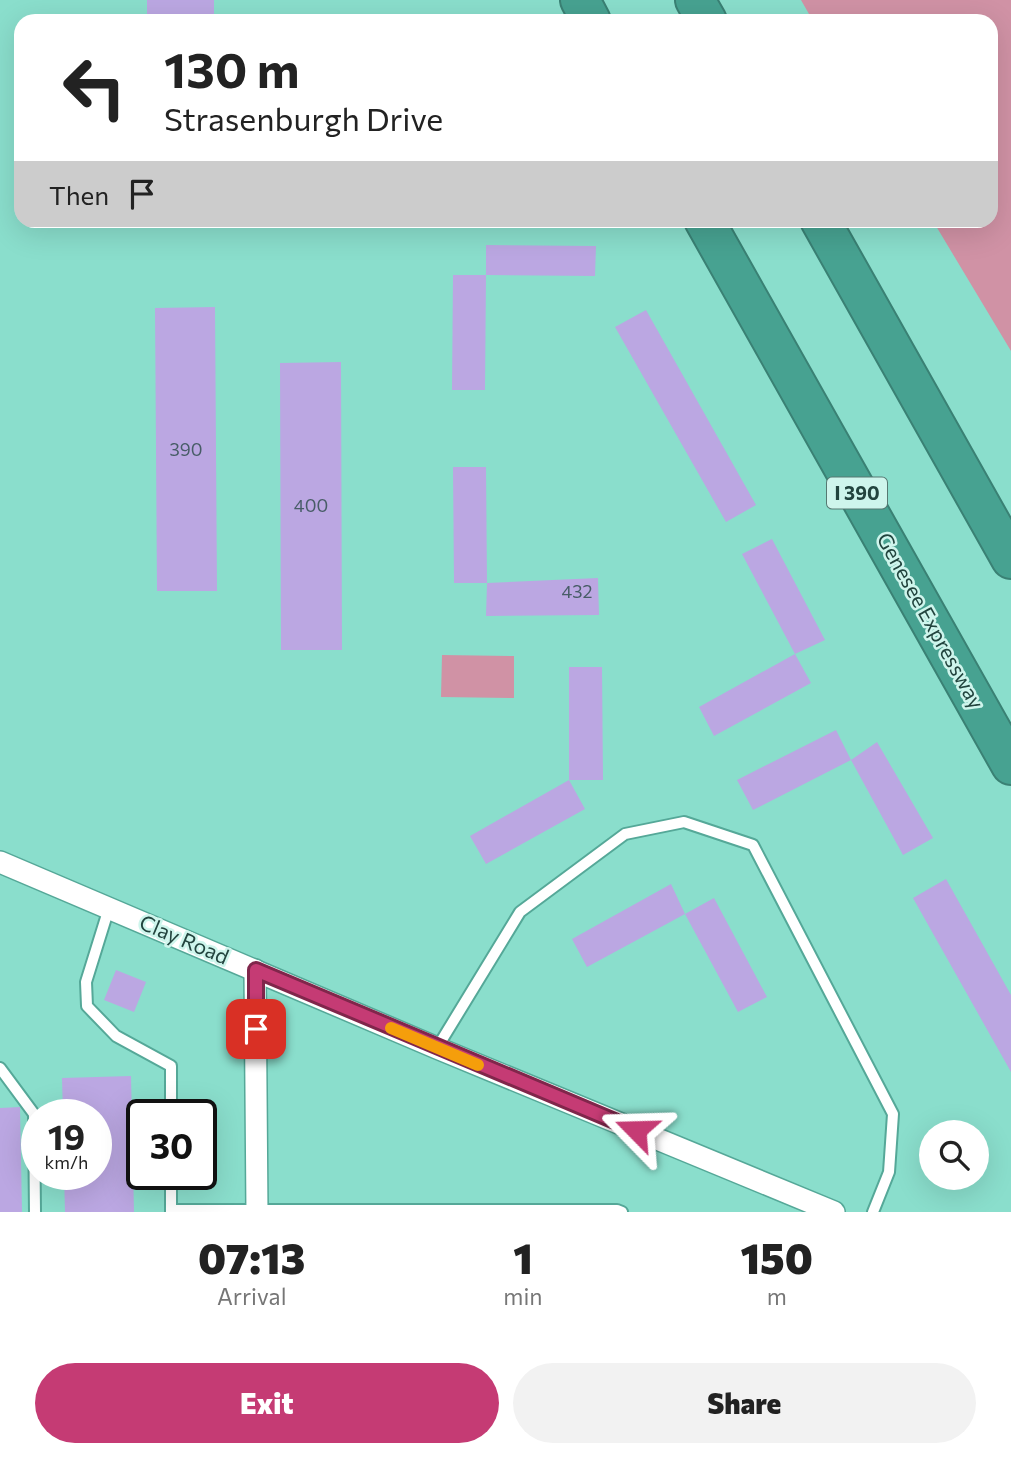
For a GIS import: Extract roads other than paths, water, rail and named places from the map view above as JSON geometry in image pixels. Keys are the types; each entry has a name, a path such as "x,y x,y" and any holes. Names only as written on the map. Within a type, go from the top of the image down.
{"highway":[{"name":"Genesee Expressway","path":"709,228 1011,765"},
{"path":"825,228 1011,559"}],"street":[{"name":"Clay Road","path":"0,862 437,1048 834,1212"},
{"path":"256,970 257,1211"}],"lane":[{"path":"437,1048 520,912 625,834 684,822 753,845 893,1114 889,1172 873,1212"},
{"path":"110,908 86,982 87,1006 116,1036 172,1066 171,1099"},
{"path":"0,1068 34,1114 35,1212"},
{"path":"171,1190 171,1211 622,1212"}]}
